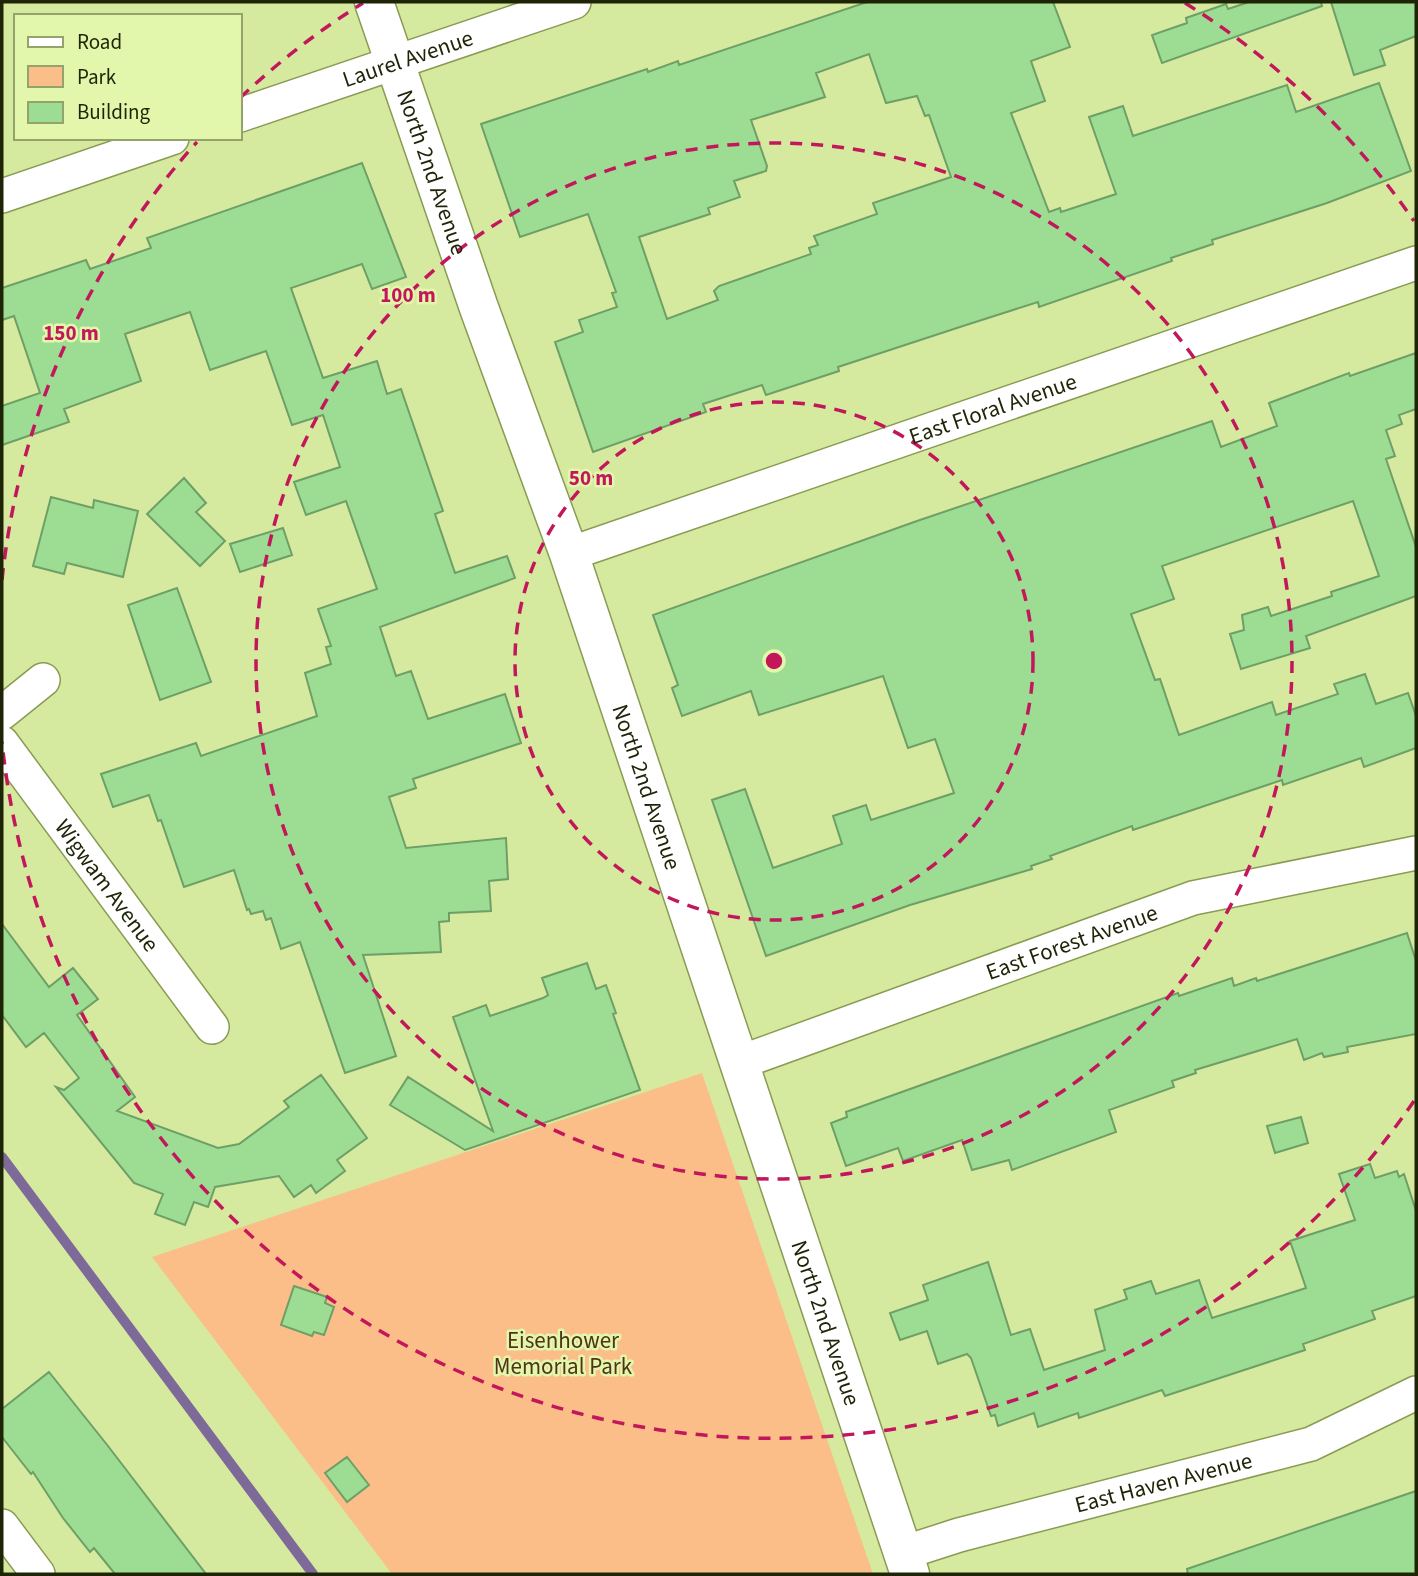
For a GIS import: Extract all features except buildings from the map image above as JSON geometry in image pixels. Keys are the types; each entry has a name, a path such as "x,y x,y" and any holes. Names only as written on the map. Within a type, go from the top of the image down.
{"street":[{"name":"North 2nd Avenue","path":"374,2 569,554 906,1564"},
{"name":"Laurel Avenue","path":"242,114 573,2"},
{"path":"2,195 166,140"},
{"name":"East Floral Avenue","path":"569,554 1416,263"},
{"path":"2,713 43,680"},
{"name":"Wigwam Avenue","path":"2,743 212,1027"},
{"name":"East Forest Avenue","path":"738,1063 1193,898 1416,853"},
{"name":"East Haven Avenue","path":"906,1564 959,1535 1311,1444 1416,1393"},
{"path":"2,1526 38,1574"}],"green space":[{"name":"Eisenhower Memorial Park","path":"702,1073 873,1574 392,1574 152,1257"}],"waterway":[{"path":"2,1157 313,1574"}]}
